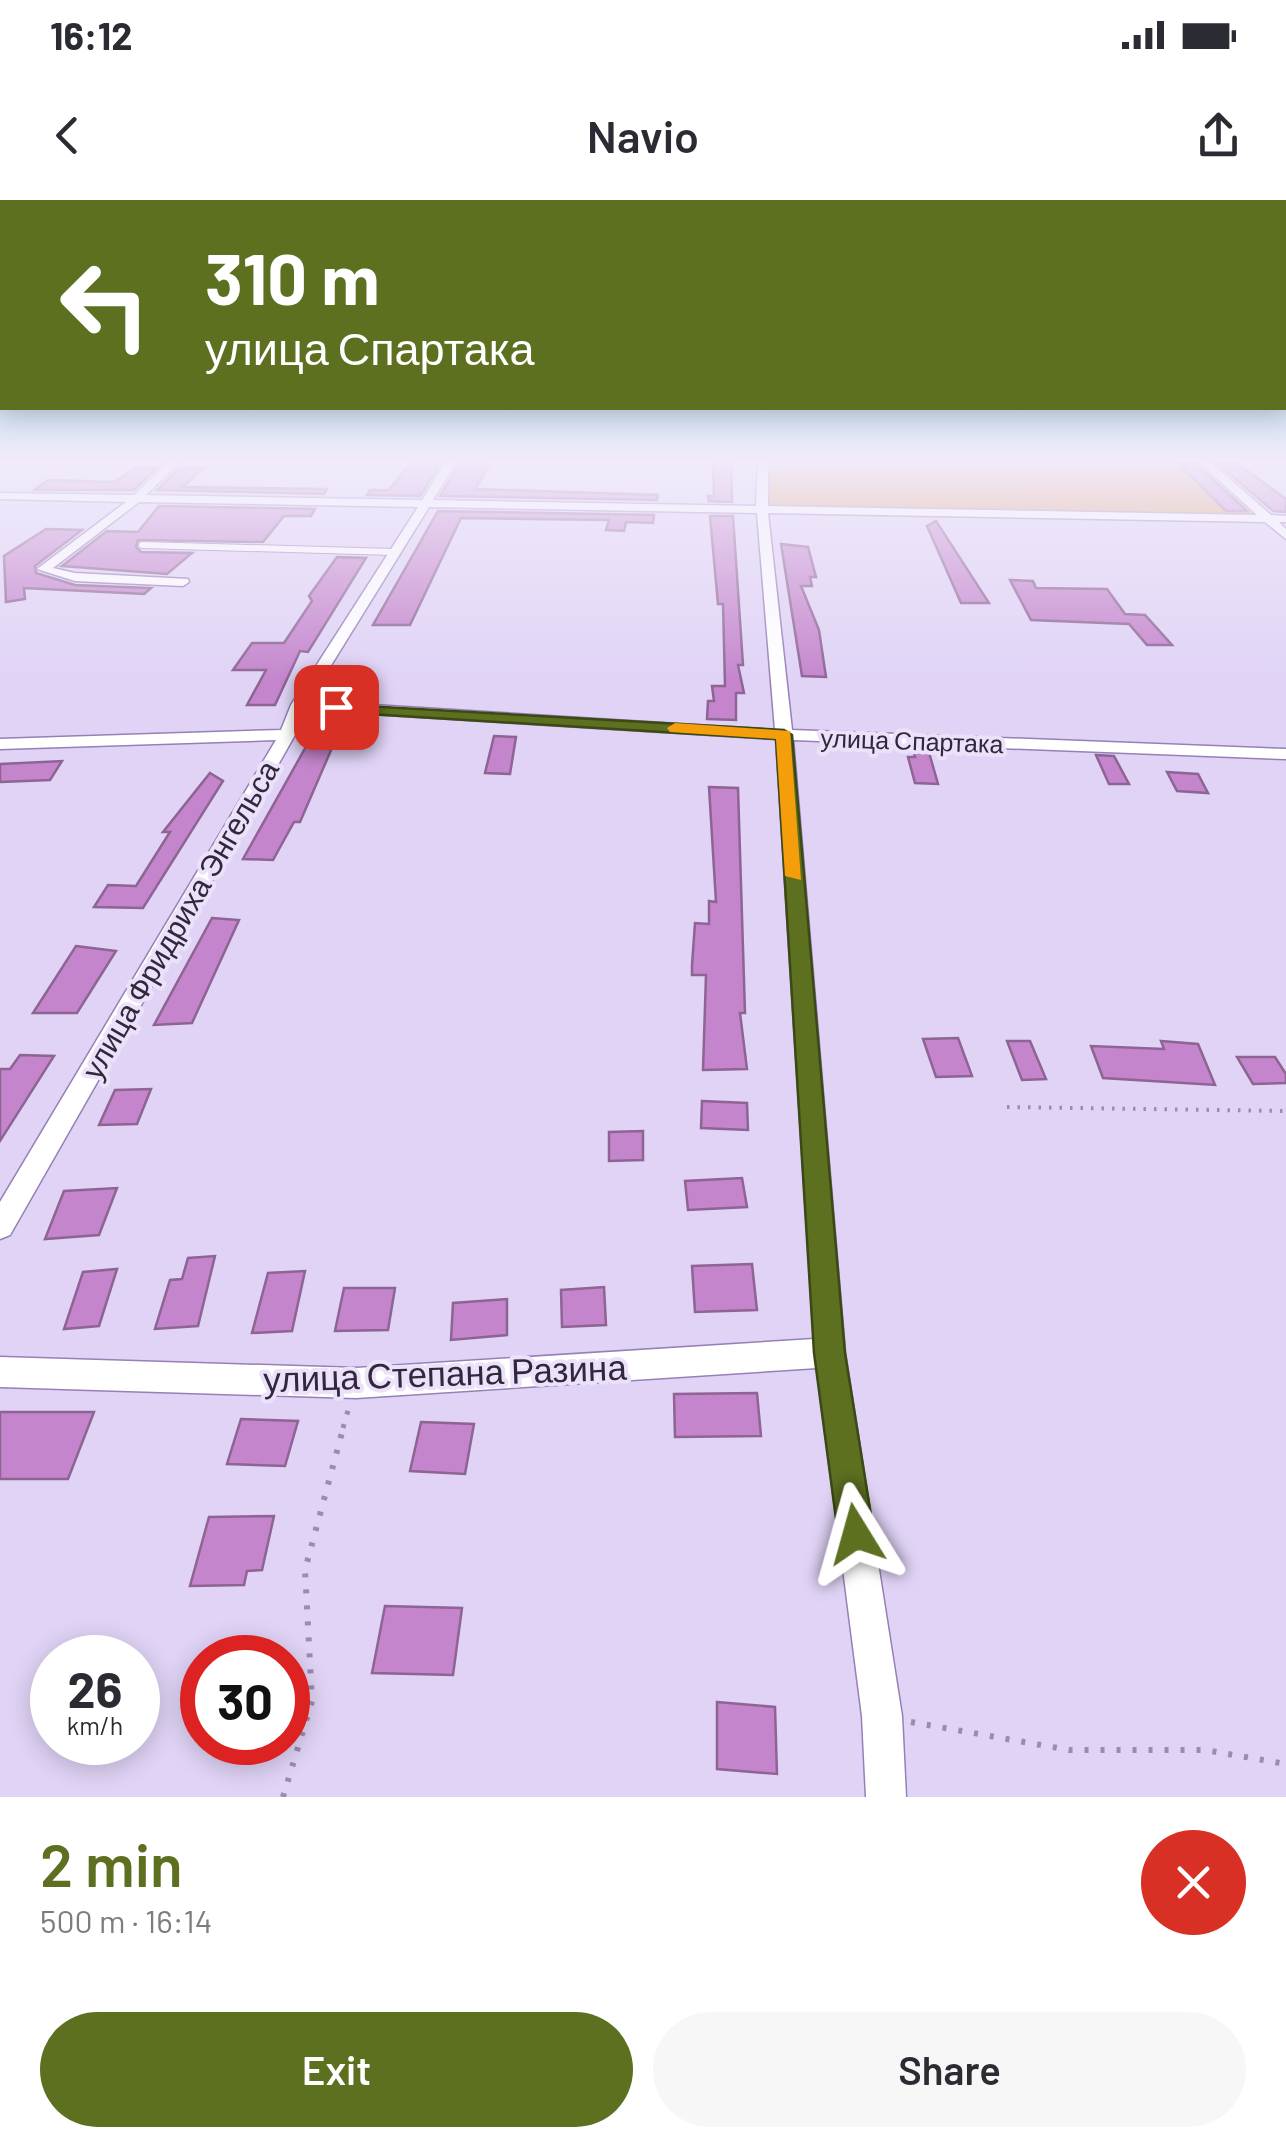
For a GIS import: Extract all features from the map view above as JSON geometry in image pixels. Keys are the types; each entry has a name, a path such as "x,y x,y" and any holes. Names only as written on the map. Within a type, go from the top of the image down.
{"street":[{"path":"91,534 43,570 74,577 183,582"},
{"name":"улица Фридриха Энгельса","path":"0,1226 287,735 299,705 406,534"},
{"path":"764,534 784,735 830,1353 882,1716 886,1797"},
{"name":"улица Спартака","path":"299,705 784,735 1286,754"},
{"path":"0,744 287,735"},
{"name":"улица Степана Разина","path":"0,1372 356,1383 830,1353"}],"lane":[{"path":"142,545 394,552"}],"path":[{"path":"1007,1107 1286,1111"},
{"path":"283,1797 312,1701 306,1570 356,1383"},
{"path":"882,1716 1069,1750 1205,1750 1286,1764"}],"building":[{"path":"39,534 77,534 35,566 36,573 75,585 151,588 144,594 24,588 25,599 6,602 4,556"},
{"path":"104,534 270,534 263,542 138,540 136,547 141,552 192,553 167,574 62,566"},
{"path":"425,534 454,534 410,625 373,625"},
{"path":"712,534 734,534 743,665 738,665 744,693 736,693 736,720 707,719 708,701 714,701 712,686 725,686 723,604 718,604"},
{"path":"930,534 944,534 989,603 961,603"},
{"path":"781,544 808,547 816,577 810,577 812,586 801,586 819,630 826,677 802,676"},
{"path":"337,557 366,558 308,652 300,651 275,705 247,705 266,670 233,670 252,643 284,643 312,601 309,596"},
{"path":"1010,580 1033,581 1036,588 1107,589 1125,614 1145,615 1172,645 1147,645 1129,624 1031,620"},
{"path":"317,727 341,727 300,822 294,822 273,860 243,859"},
{"path":"494,736 516,737 510,774 485,773"},
{"path":"913,748 928,749 938,784 915,783 908,757 915,757"},
{"path":"1096,755 1114,756 1129,784 1109,784"},
{"path":"62,761 50,780 0,782 0,764"},
{"path":"1167,772 1198,774 1208,793 1177,791"},
{"path":"210,773 223,781 143,908 94,907 108,885 136,886 170,832 163,832"},
{"path":"709,787 738,788 745,1013 740,1013 747,1069 703,1070 706,975 692,975 692,965 695,923 709,924 709,901 716,902"},
{"path":"212,918 239,920 192,1023 154,1025"},
{"path":"76,946 116,951 77,1013 33,1013"},
{"path":"958,1038 972,1076 936,1077 923,1039"},
{"path":"1007,1041 1030,1041 1046,1079 1022,1080"},
{"path":"1161,1041 1198,1044 1215,1085 1103,1078 1091,1046 1164,1049"},
{"path":"20,1055 54,1056 0,1141 0,1069 10,1069"},
{"path":"1237,1057 1275,1057 1286,1074 1286,1083 1253,1084"},
{"path":"151,1089 137,1124 99,1125 115,1090"},
{"path":"702,1101 747,1103 748,1130 701,1128"},
{"path":"643,1131 643,1160 609,1161 609,1132"},
{"path":"742,1178 747,1207 688,1210 685,1181"},
{"path":"117,1188 99,1235 45,1239 64,1191"},
{"path":"215,1256 198,1326 155,1329 170,1280 182,1279 188,1258"},
{"path":"752,1264 757,1310 695,1312 692,1266"},
{"path":"117,1269 99,1326 64,1329 83,1272"},
{"path":"305,1271 292,1331 252,1333 268,1273"},
{"path":"604,1287 606,1325 562,1327 561,1290"},
{"path":"344,1288 395,1288 388,1330 335,1331"},
{"path":"507,1299 507,1335 451,1340 453,1303"},
{"path":"757,1393 761,1436 675,1437 674,1394"},
{"path":"0,1412 94,1412 68,1479 0,1479"},
{"path":"241,1419 298,1421 285,1466 227,1464"},
{"path":"421,1422 474,1424 465,1474 410,1471"},
{"path":"274,1516 262,1570 247,1571 244,1585 190,1586 209,1517"},
{"path":"385,1606 462,1608 453,1675 372,1673"},
{"path":"717,1702 775,1707 777,1774 717,1769"}],"slow traffic":[{"path":"675,728 784,735 794,876"}],"route":[{"path":"336,707 784,735 830,1353 856,1534"}]}
